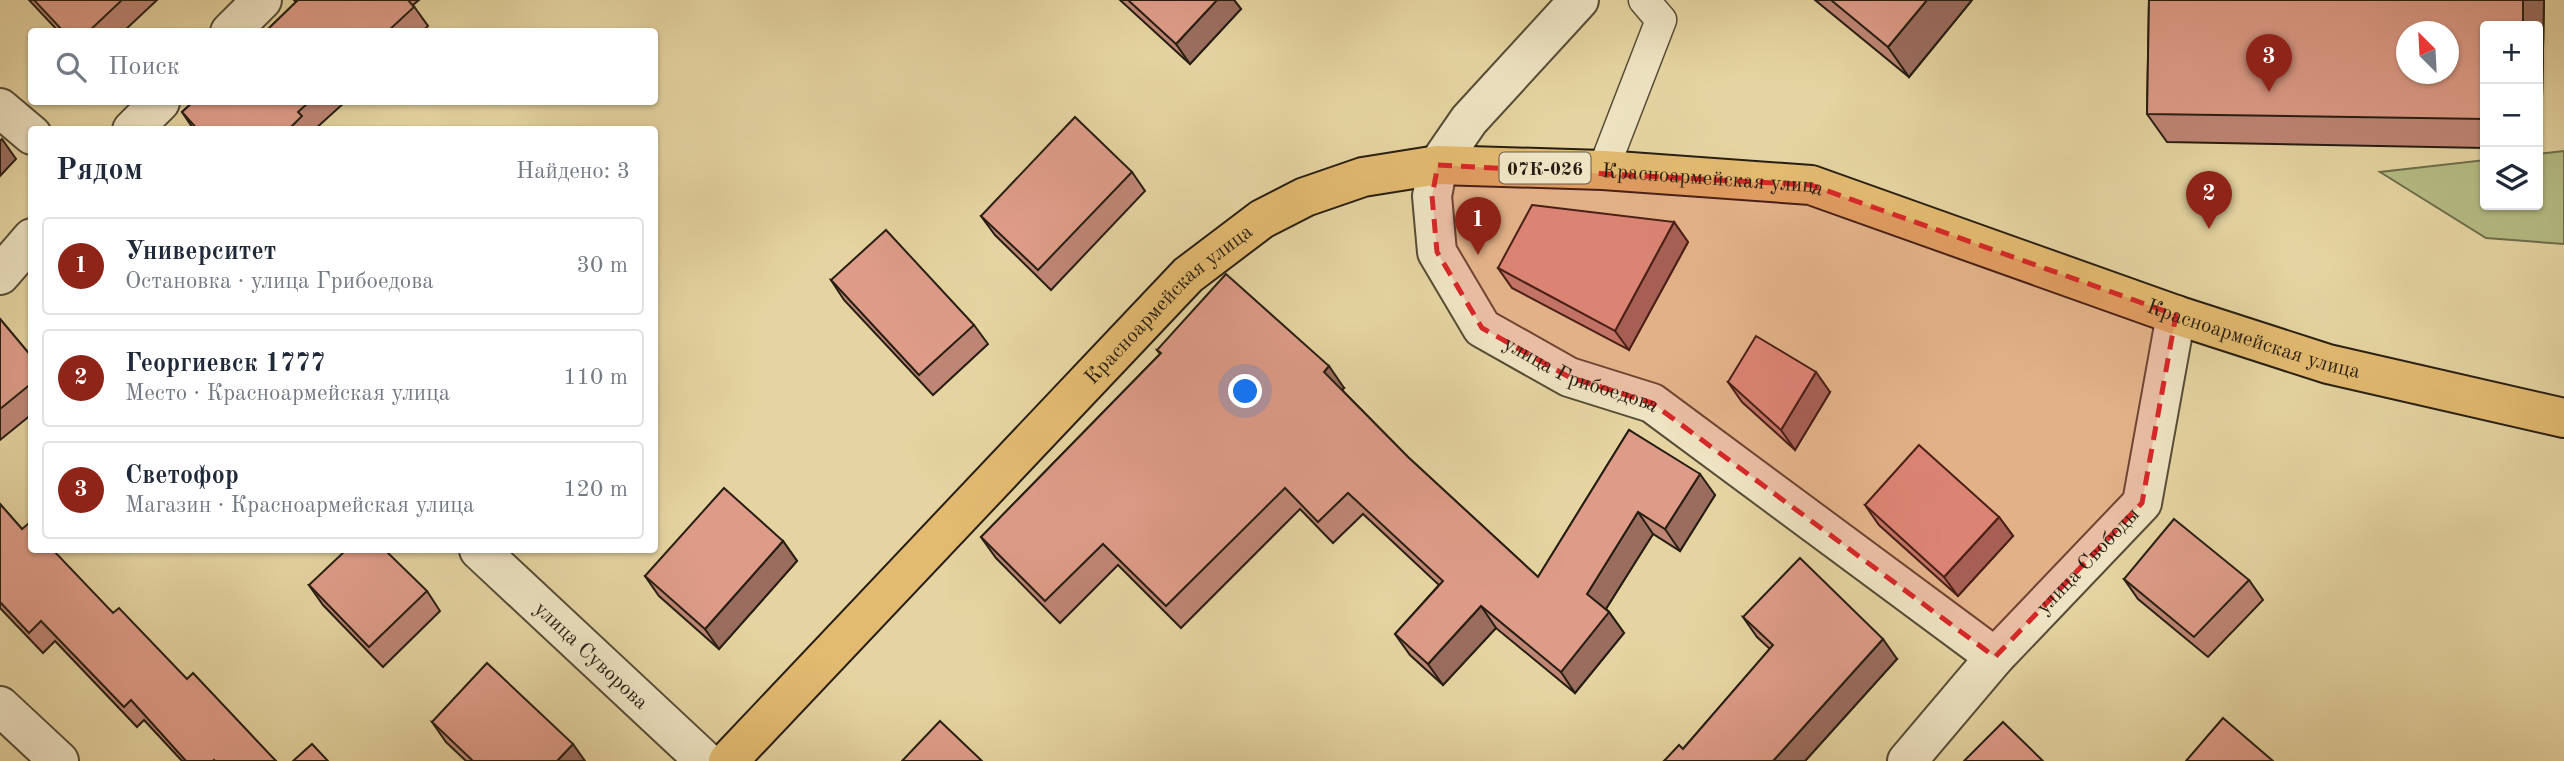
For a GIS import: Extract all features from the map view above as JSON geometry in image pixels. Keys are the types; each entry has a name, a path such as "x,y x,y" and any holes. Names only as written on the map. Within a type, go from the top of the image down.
{"main road":[{"name":"Красноармейская улица","path":"728,761 1188,275 1262,219 1305,197 1363,177 1438,165 1603,170 1811,185 2176,315 2328,364 2564,418"}],"street":[{"path":"234,28 262,0"},
{"name":"улица Грибоедова","path":"1579,0 1469,120 1438,165 1432,195 1437,252 1482,328 1569,377 1652,403 1995,657"},
{"path":"136,126 157,105"},
{"path":"0,108 28,132"},
{"path":"0,275 28,243"},
{"name":"улица Свободы","path":"1907,761 1995,657 2141,503 2176,315"},
{"name":"улица Суворова","path":"482,553 705,761"},
{"path":"0,706 59,761"}],"lane":[{"path":"1603,170 1661,20 1644,0"}],"highlighted area":[{"path":"1438,165 1811,185 2176,315 2142,503 1995,657 1652,403 1569,377 1482,328 1437,252 1432,196"}],"green space":[{"path":"2564,151 2564,244 2486,238 2380,172 2480,161 2480,210 2543,210 2543,153"}],"building":[{"path":"34,0 122,0 92,28 60,28"},
{"path":"408,0 414,7 391,28 269,28 297,1"},
{"path":"1128,0 1217,0 1176,44"},
{"path":"1831,0 1927,0 1888,47"},
{"path":"2149,0 2523,0 2523,21 2480,21 2480,119 2147,114"},
{"path":"190,105 306,105 298,112 302,116 292,126 194,126 182,112"},
{"path":"1075,117 1132,172 1038,270 981,216"},
{"path":"1532,205 1674,222 1615,331 1498,268"},
{"path":"886,230 974,325 919,375 831,280"},
{"path":"1226,274 1329,366 1324,372 1408,457 1538,577 1629,430 1700,474 1665,529 1638,512 1587,594 1609,612 1561,672 1481,606 1428,664 1395,634 1443,581 1348,493 1318,522 1285,488 1166,606 1103,544 1045,601 981,537 1161,353 1157,350"},
{"path":"0,319 28,352 28,386 0,409"},
{"path":"1756,336 1816,372 1781,430 1728,382"},
{"path":"1919,445 1999,517 1944,577 1865,505"},
{"path":"724,488 783,541 705,629 645,576"},
{"path":"0,504 22,529 28,524 28,553 56,553 113,613 119,608 187,679 193,673 276,761 186,761 131,700 124,707 41,621 29,633 0,602"},
{"path":"2174,519 2249,580 2194,637 2124,579"},
{"path":"343,553 388,553 427,591 369,647 309,585"},
{"path":"1800,558 1883,639 1773,761 1664,761 1679,745 1683,749 1773,645 1743,617"},
{"path":"487,663 573,744 557,761 473,761 432,722"},
{"path":"2223,718 2273,761 2186,761"},
{"path":"940,721 982,761 902,761"},
{"path":"2003,722 2043,761 1964,761"},
{"path":"312,744 328,761 293,761"}],"place":[{"name":"Светофор","path":"2269,92"},
{"name":"Георгиевск 1777","path":"2209,229"},
{"name":"Университет","path":"1478,255"}]}
